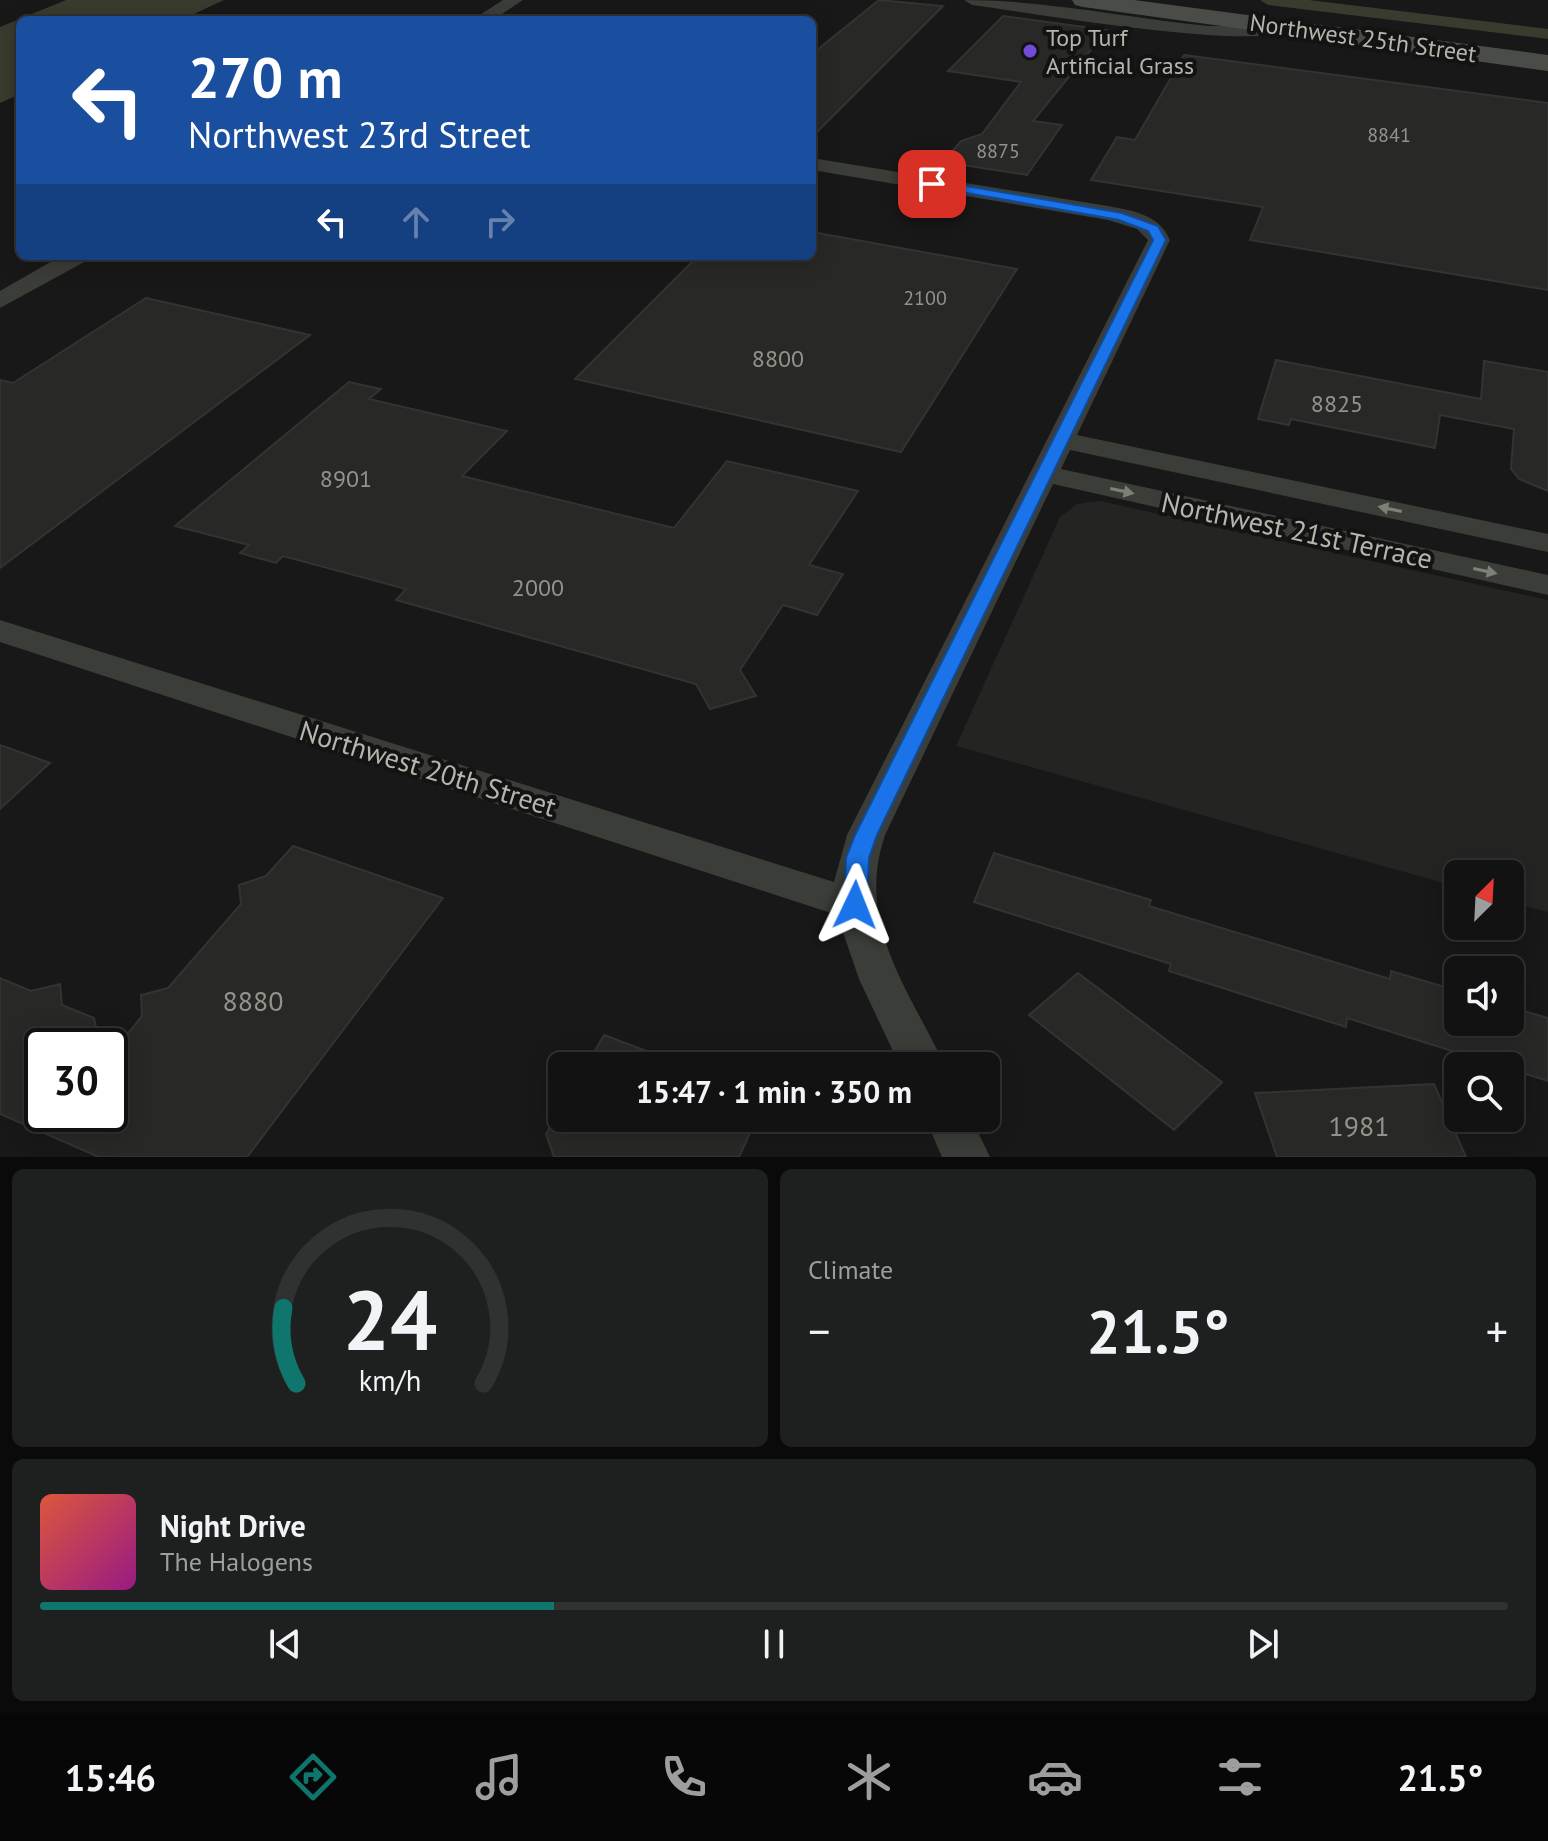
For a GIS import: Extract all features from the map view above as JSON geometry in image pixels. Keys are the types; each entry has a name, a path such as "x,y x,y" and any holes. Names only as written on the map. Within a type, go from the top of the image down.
{"main road":[{"name":"Northwest 25th Street","path":"1083,0 1548,63"},
{"name":"Northwest 25th Street","path":"1158,0 1548,48"},
{"path":"1254,24 1334,21"}],"street":[{"path":"488,16 515,0"},
{"path":"972,0 1184,28 1239,32 1285,28"},
{"path":"1184,28 1254,24"},
{"path":"816,165 1132,219 1153,229 1159,240 866,835 858,858 855,905 862,931 916,1052"},
{"path":"0,301 71,260"},
{"name":"Northwest 21st Terrace","path":"1063,440 1548,543"},
{"name":"Northwest 21st Terrace","path":"1046,474 1548,585"},
{"name":"Northwest 20th Street","path":"0,631 855,905"},
{"path":"954,1132 966,1157"}],"shaded area":[{"path":"66,0 224,0 190,16 27,16"},
{"path":"16,20 16,96 0,103 0,27"},
{"path":"1100,501 1548,600 1548,912 1524,906 1524,860 1444,860 1444,883 956,746 1060,517 1077,504"}],"building":[{"path":"879,0 943,6 816,133 816,51"},
{"path":"1003,16 1107,30 1033,121 1062,125 1027,175 943,162 961,141 982,134 1021,82 948,71"},
{"path":"1184,55 1548,103 1548,290 1250,240 1263,207 1091,180 1117,137 1135,140"},
{"path":"816,233 1017,269 901,452 575,379 694,260 816,260"},
{"path":"146,298 310,335 0,568 0,380 13,383"},
{"path":"1276,360 1481,399 1484,361 1548,372 1548,491 1519,479 1511,469 1514,429 1440,415 1435,448 1291,419 1289,425 1258,419"},
{"path":"349,382 381,389 369,399 507,431 462,476 674,528 727,461 858,491 809,565 843,574 817,615 783,605 740,670 756,696 710,709 696,684 396,600 406,589 283,556 276,563 240,553 249,545 175,526"},
{"path":"0,745 50,763 0,809"},
{"path":"293,846 443,898 247,1157 99,1157 41,1132 128,1132 128,1034 142,1016 141,995 168,988 241,904 239,885 266,876"},
{"path":"994,853 1151,900 1149,906 1390,979 1391,971 1444,987 1444,1036 1524,1036 1524,1011 1548,1018 1548,1081 1524,1073 1524,1052 1455,1052 1347,1018 1346,1027 1169,971 1171,964 974,902"},
{"path":"1078,973 1222,1082 1174,1130 1029,1015"},
{"path":"0,978 31,991 60,984 62,1005 94,1018 96,1028 24,1028 24,1124 0,1114"},
{"path":"604,1035 650,1052 594,1052"},
{"path":"1434,1084 1444,1107 1444,1132 1455,1132 1466,1157 1277,1157 1255,1093"},
{"path":"548,1130 751,1132 739,1157 554,1157 546,1134"}],"waterway":[{"path":"1268,0 1548,34"}],"place":[{"name":"Top Turf Artificial Grass","path":"1030,51"}],"route":[{"path":"855,905 858,858 866,835 1030,508 1159,240 1158,234 1144,223 1122,216 932,184"}]}
